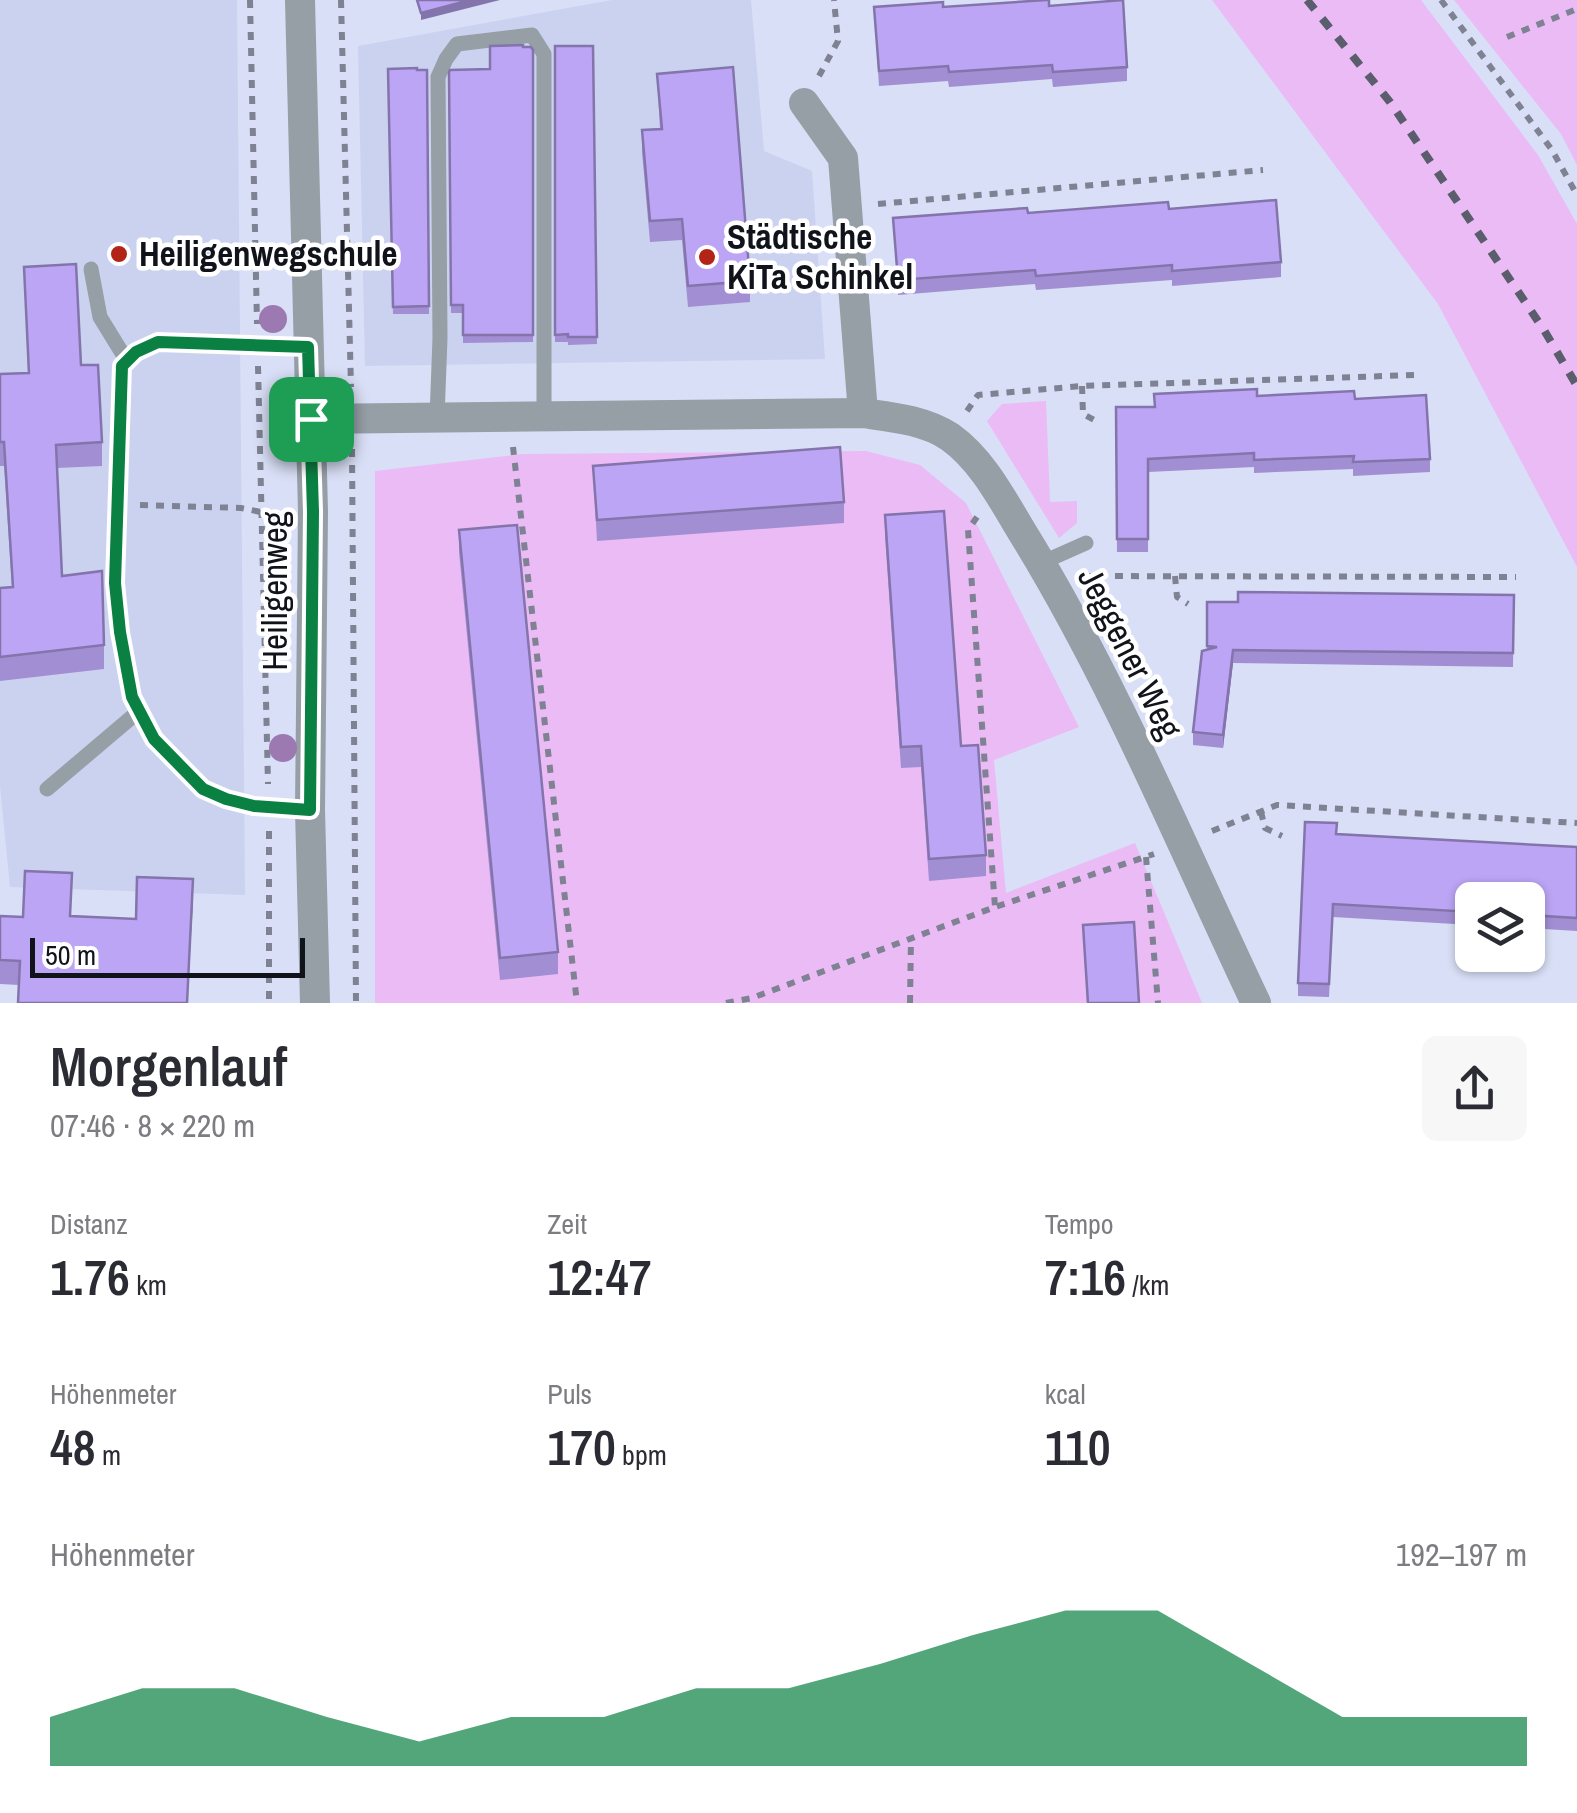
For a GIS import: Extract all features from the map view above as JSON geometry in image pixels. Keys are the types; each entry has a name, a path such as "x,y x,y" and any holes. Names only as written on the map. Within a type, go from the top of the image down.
{"street":[{"name":"Heiligenweg","path":"300,0 313,512 310,810 315,1003"},
{"path":"804,103 843,158 862,413"},
{"name":"Jeggener Weg","path":"311,419 862,413 906,420 948,436 974,459 996,489 1044,570 1118,707 1256,1003"}],"lane":[{"path":"437,418 438,77 458,44 532,36 544,54 544,415"},
{"path":"91,269 100,318 127,361"},
{"path":"308,347 158,342 136,352 122,366 115,583 132,697 154,739 203,789 226,799 268,808 310,810"},
{"path":"1044,570 1086,543"},
{"path":"48,789 139,711"}],"path":[{"name":"Heiligenweg","path":"250,0 270,1003"},
{"path":"341,0 352,419 356,1003"},
{"path":"804,103 838,41 834,0"},
{"path":"1441,0 1552,150 1577,195"},
{"path":"1507,37 1577,9"},
{"path":"847,207 1263,170"},
{"path":"948,436 978,395 1082,386 1416,375"},
{"path":"1082,386 1083,414 1094,420"},
{"path":"510,416 576,1003"},
{"path":"996,489 968,530 996,907"},
{"path":"118,504 260,512"},
{"path":"1044,570 1175,576 1516,577"},
{"path":"1175,576 1177,598 1188,604"},
{"path":"726,1003 752,998 1277,806 1577,823"},
{"path":"1261,812 1266,828 1282,836"},
{"path":"1146,857 1158,1003"},
{"path":"910,938 910,1003"}],"shaded area":[{"name":"Heiligenwegschule","path":"0,0 237,0 245,895 10,887 0,786"},
{"path":"612,0 751,0 764,151 812,171 825,359 365,366 358,46"},
{"path":"1212,0 1421,0 1538,155 1577,224 1577,567 1438,304"},
{"path":"1454,0 1577,0 1577,165 1561,134"},
{"path":"1046,401 1050,502 1077,501 1077,523 1059,538 987,421 1002,404"},
{"path":"866,451 920,465 966,503 1079,727 994,760 1006,893 1135,843 1202,1003 375,1003 375,471 523,454"}],"building":[{"path":"417,0 470,0 421,13"},
{"path":"1049,0 1049,6 1123,0 1127,67 1053,72 1052,65 949,72 948,66 879,71 874,7"},
{"path":"523,45 533,50 533,335 463,335 463,305 451,305 449,72 490,69 490,46"},
{"path":"555,46 593,46 597,337 555,335"},
{"name":"Städtische KiTa Schinkel","path":"733,67 750,281 688,286 682,219 650,221 642,130 662,129 657,74"},
{"path":"388,69 427,70 429,306 393,307"},
{"path":"1276,200 1281,262 1172,271 1172,265 1036,276 1035,270 898,280 893,218 1168,202 1169,209"},
{"path":"76,264 81,365 98,365 102,442 56,445 62,576 102,571 104,645 0,657 0,588 13,587 4,442 0,442 0,374 29,373 24,267"},
{"path":"1257,389 1257,396 1354,391 1355,399 1426,395 1430,459 1353,462 1354,456 1254,460 1254,453 1148,459 1148,539 1117,539 1116,407 1155,407 1154,394"},
{"path":"840,447 844,502 597,520 593,466"},
{"path":"944,511 961,746 978,745 986,855 929,859 921,746 901,747 885,515"},
{"path":"517,525 558,952 500,958 459,530"},
{"path":"1238,592 1514,595 1513,653 1233,650 1223,735 1193,732 1202,651 1217,647 1207,646 1207,602 1238,602"},
{"path":"1305,822 1337,823 1336,834 1577,847 1577,918 1545,916 1545,882 1455,882 1455,911 1333,904 1329,984 1298,983"},
{"path":"25,871 72,873 70,916 136,919 137,877 193,879 187,1003 18,1003 20,961 0,960 0,916 23,917"},
{"path":"1134,922 1139,1003 1088,1003 1083,925"}],"railway":[{"path":"1307,0 1390,102 1544,330 1577,386"}],"place":[{"name":"Heiligenwegschule","path":"119,254"},
{"name":"Städtische KiTa Schinkel","path":"707,257"}],"route":[{"path":"158,342 308,347 311,419 310,810 268,808 226,799 203,789 154,739 132,697 115,583 122,366 136,352 158,342"}]}
